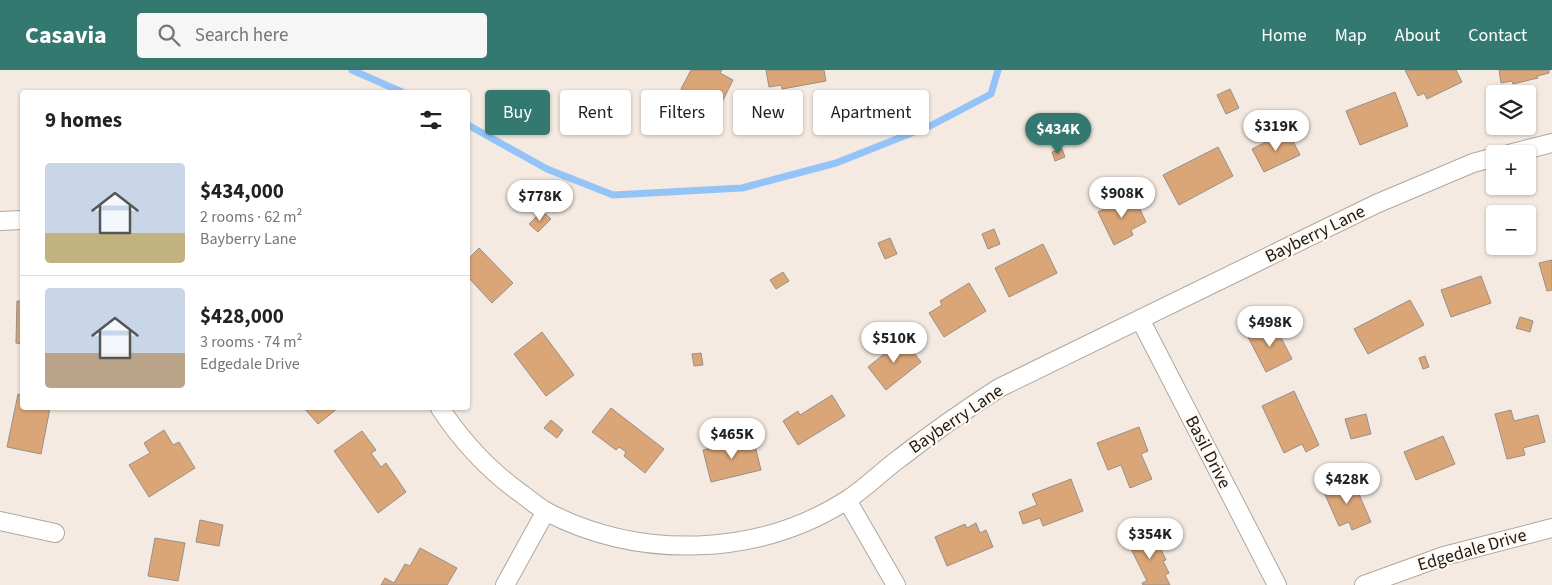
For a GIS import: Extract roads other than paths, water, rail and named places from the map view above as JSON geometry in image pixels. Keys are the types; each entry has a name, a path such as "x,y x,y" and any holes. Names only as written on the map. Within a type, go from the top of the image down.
{"street":[{"path":"1536,147 1552,143"},
{"name":"Bayberry Lane","path":"441,410 474,455 495,475 546,511 605,535 651,544 695,546 746,540 795,526 847,500 944,424 999,388 1385,200 1473,163 1486,159"},
{"path":"0,221 20,220"},
{"name":"Basil Drive","path":"1140,319 1277,585"},
{"path":"847,500 896,585"},
{"path":"505,585 546,511"},
{"path":"0,521 55,533"},
{"name":"Edgedale Drive","path":"1364,585 1444,556 1552,528"}],"waterway":[{"path":"352,70 397,90"},
{"path":"470,126 547,169 613,195 742,188 836,163 932,125 991,94 998,70"}]}
